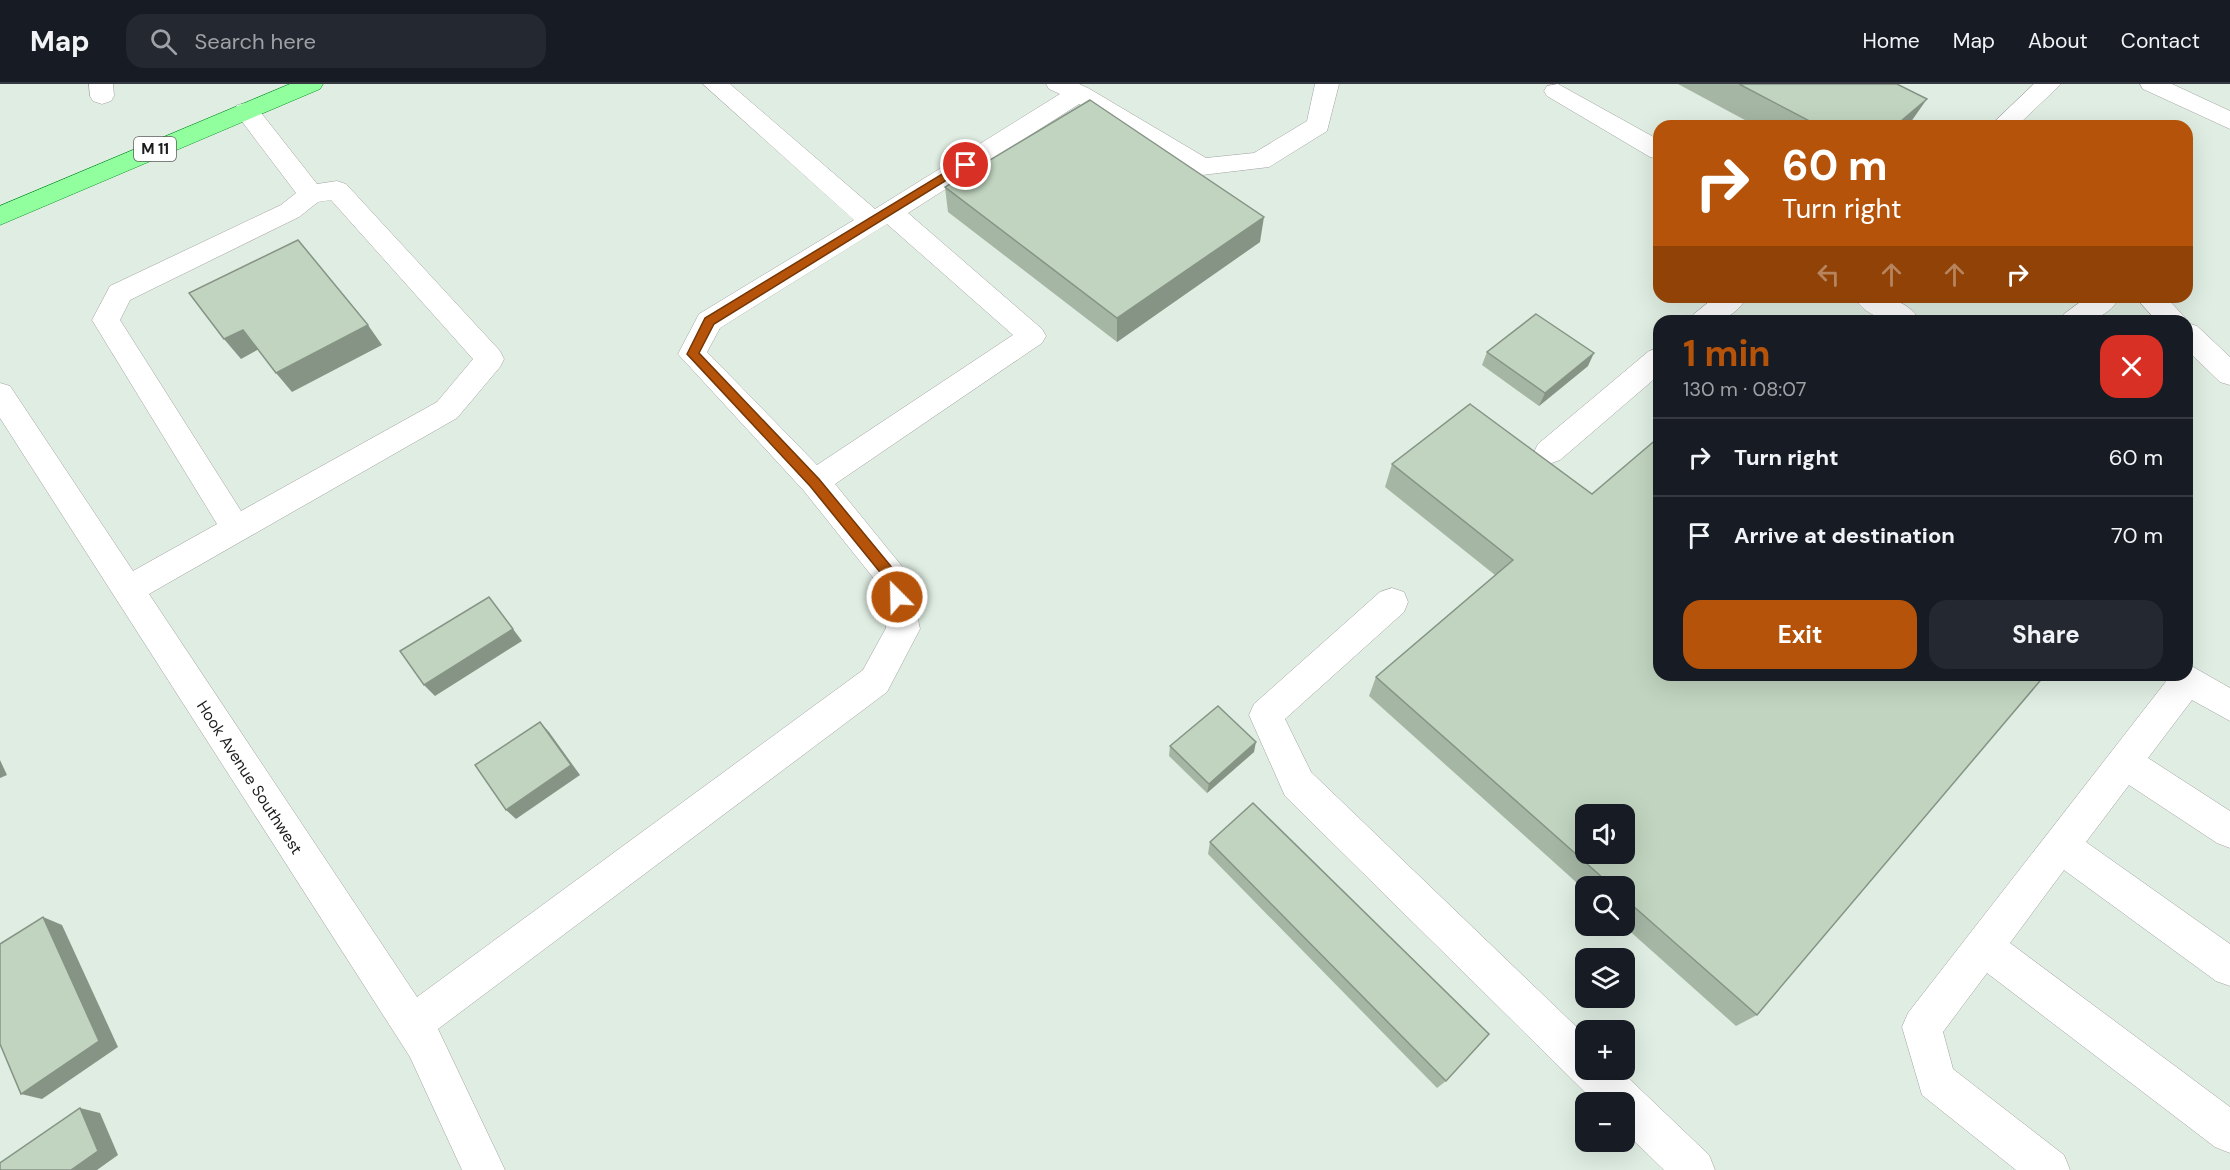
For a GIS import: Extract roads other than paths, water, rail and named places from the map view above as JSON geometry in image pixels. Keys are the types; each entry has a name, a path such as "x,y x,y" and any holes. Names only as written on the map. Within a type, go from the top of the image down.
{"main road":[{"name":"M 11","path":"0,216 311,84"}],"street":[{"path":"715,84 1032,336 815,482"},
{"path":"412,1024 876,681 903,629 894,580 815,482 692,354 709,321 881,217 1069,89 1202,168 1260,161 1318,125 1327,84"},
{"path":"2009,120 2049,84"},
{"path":"2152,84 2230,121"},
{"path":"1556,91 1653,148"},
{"path":"246,111 311,194"},
{"path":"127,590 236,529 447,410 490,359 337,190 311,194 290,212 120,293 106,320 236,529"},
{"path":"1711,315 1725,303"},
{"path":"1878,303 1896,315"},
{"path":"2082,315 2098,303"},
{"path":"2155,303 2168,315"},
{"path":"2193,339 2230,374"},
{"path":"1549,452 1653,364"},
{"name":"Hook Avenue Southwest","path":"0,394 424,1043 484,1170"},
{"path":"1392,602 1266,715 1298,784 1575,1053"},
{"path":"2049,1170 1936,1081 1922,1027 2186,681"},
{"path":"2191,681 2230,706"},
{"path":"2124,762 2230,831"},
{"path":"2061,846 2230,967"},
{"path":"1983,946 2230,1132"},
{"path":"1601,1080 1694,1170"}]}
